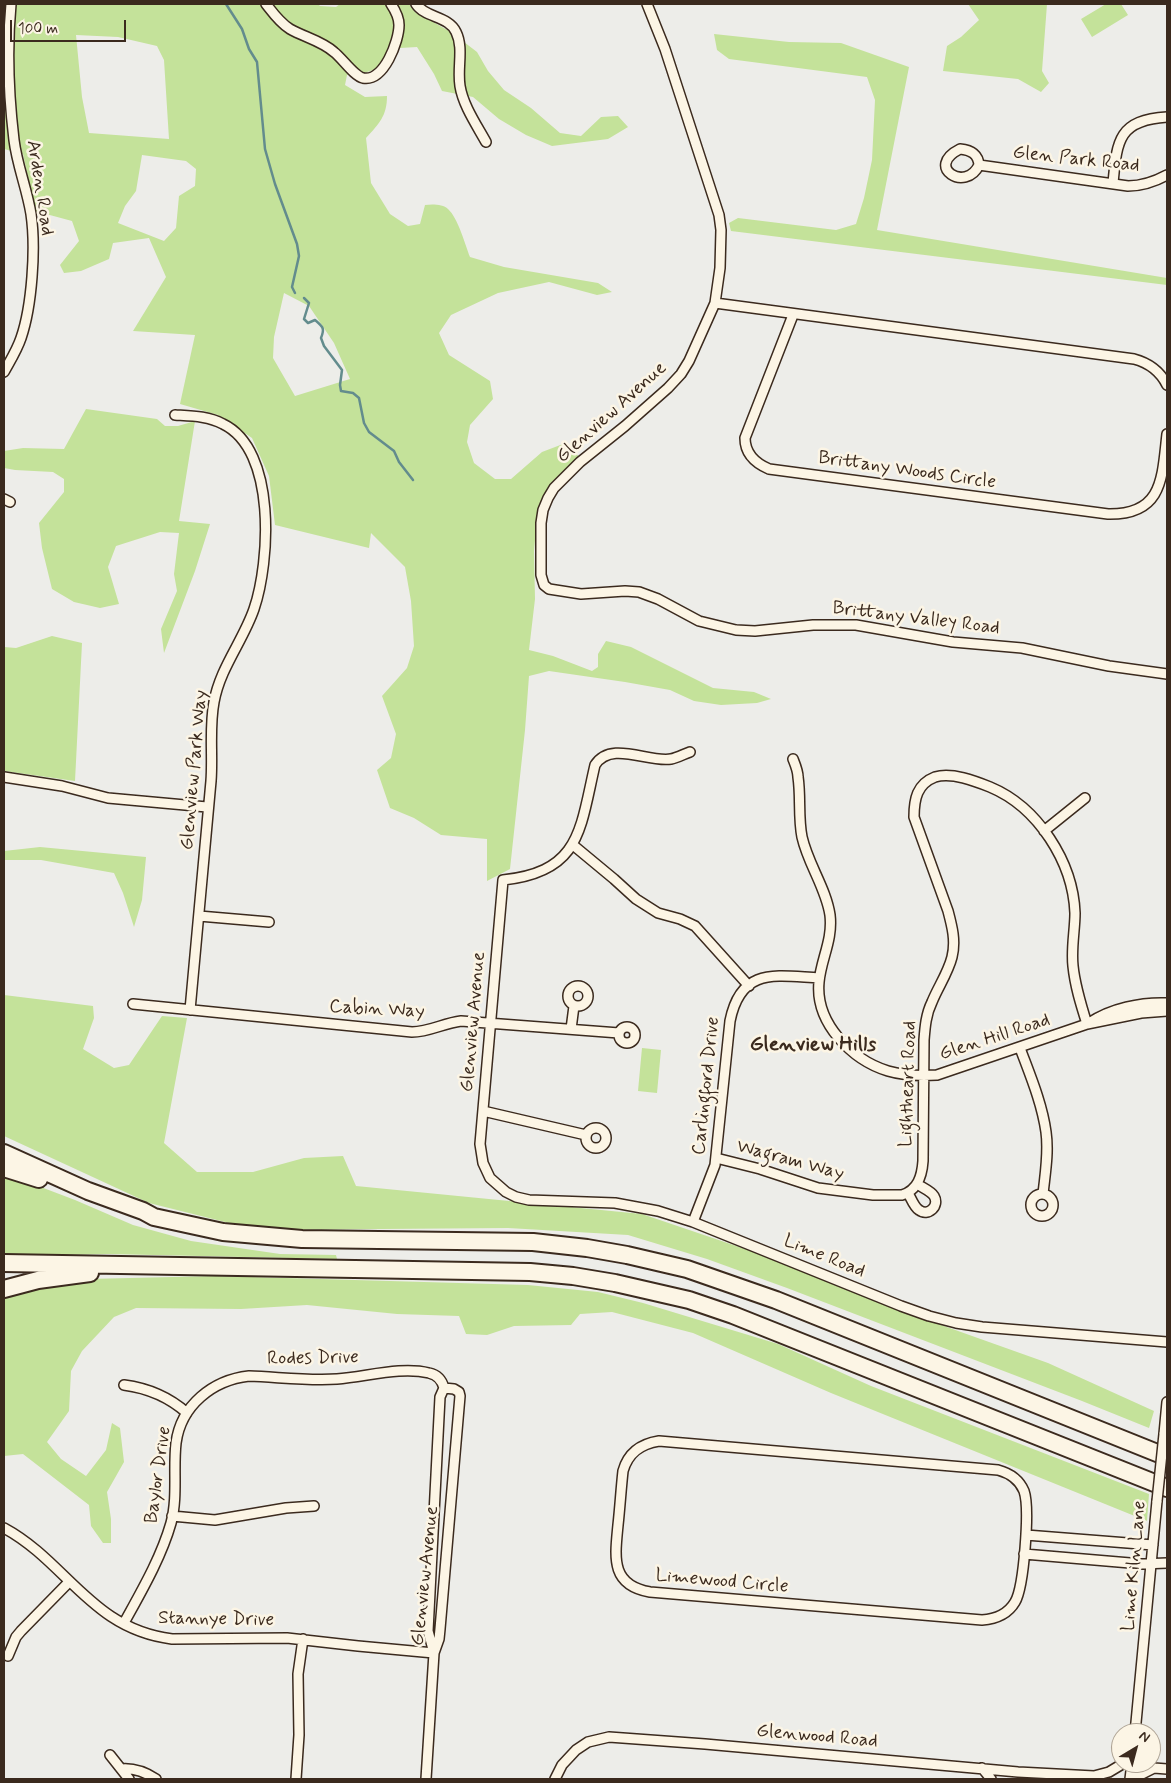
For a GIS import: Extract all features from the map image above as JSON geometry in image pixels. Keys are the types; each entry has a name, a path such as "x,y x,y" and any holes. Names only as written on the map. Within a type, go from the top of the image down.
{"highway":[{"path":"4,1154 154,1217 223,1232 269,1237 532,1242 587,1248 663,1263 732,1284 776,1300 1167,1457"},
{"path":"4,1168 50,1182 141,1218 154,1217"},
{"path":"4,1262 530,1272 590,1279 652,1290 689,1300 768,1328 1162,1494"},
{"path":"4,1289 70,1274 189,1266"}],"street":[{"name":"Arden Road","path":"4,372 19,344 26,317 32,246 31,215 14,142 11,111 11,4"},
{"path":"266,4 282,23 332,50 355,74 364,78 373,76 384,67 395,43 398,21 396,12 391,4"},
{"path":"416,4 426,13 448,23 456,30 460,48 459,76 463,97 486,142"},
{"name":"Glenview Avenue","path":"547,588 542,581 541,575 541,522 548,498 554,488 580,462 625,426 681,374 714,304 720,268 721,224 665,49 647,4"},
{"path":"1113,183 1118,147 1131,125 1145,120 1167,117"},
{"name":"Glen Park Road","path":"979,165 1128,186 1155,182 1167,175"},
{"path":"714,304 1140,360 1154,368 1167,385"},
{"name":"Brittany Woods Circle","path":"793,315 745,438 747,451 751,457 759,465 769,469 1108,514 1122,514 1143,506 1157,491 1161,481 1167,439"},
{"name":"Glenview Park Way","path":"175,414 204,417 224,424 236,434 245,444 258,473 264,492 266,510 266,536 261,585 252,615 224,670 214,702 211,780 207,807 190,1010"},
{"name":"Brittany Valley Road","path":"547,588 581,594 624,591 639,592 700,621 736,630 755,631 813,625 856,624 953,642 1022,648 1109,666 1167,674"},
{"path":"690,752 670,759 611,753 602,757 595,765 577,837 572,845 636,899 658,913 680,918 695,926 749,986 756,981 774,975 820,978"},
{"name":"Glen Hill Road","path":"793,758 798,775 799,816 802,837 808,859 827,901 830,916 828,947 820,978 820,998 826,1019 836,1035 848,1048 862,1058 888,1071 904,1074 924,1076 946,1073 1087,1024 1097,1017 1120,1013 1145,1004 1167,1011"},
{"name":"Lightheart Road","path":"913,1189 922,1174 926,1023 931,1003 948,969 954,942 948,911 914,817 916,795 925,782 939,776 979,782 1018,804 1034,818 1044,831"},
{"path":"4,777 62,786 108,798 207,807"},
{"path":"1085,798 1044,831 1064,863 1070,883 1075,914 1072,964 1077,994 1087,1024"},
{"name":"Glenview Avenue","path":"484,1167 480,1144 503,880 532,875 547,869 562,858 572,845"},
{"path":"199,916 269,922"},
{"name":"Carlingford Drive","path":"693,1222 716,1158 730,1021 736,999 749,986"},
{"name":"Glen Hill Road","path":"1156,1007 1167,1003"},
{"name":"Cabin Way","path":"133,1004 412,1032 430,1030 452,1022 461,1021 619,1034"},
{"path":"571,1029 574,1006"},
{"path":"1020,1048 1043,1114 1047,1154 1043,1194"},
{"path":"483,1111 586,1135"},
{"name":"Wagram Way","path":"716,1158 836,1192 891,1196 902,1195 913,1189"},
{"name":"Lime Road","path":"484,1167 497,1186 516,1196 529,1200 615,1203 648,1209 693,1222 901,1306 938,1318 982,1327 1167,1342"},
{"name":"Rodes Drive","path":"187,1413 202,1396 216,1385 236,1377 327,1379 384,1373 422,1372 439,1378 444,1388"},
{"path":"124,1385 149,1391 167,1399 187,1413"},
{"path":"434,1653 428,1631 440,1398 444,1388"},
{"name":"Glenview Avenue","path":"426,1779 434,1653 441,1626 460,1396 459,1392 454,1389 444,1388"},
{"name":"Lime Kiln Lane","path":"1136,1723 1153,1545 1162,1494 1167,1402"},
{"name":"Baylor Drive","path":"124,1623 162,1549 172,1516 176,1442 187,1413"},
{"name":"Limewood Circle","path":"658,1442 998,1470 1012,1475 1024,1492 1027,1503 1026,1535 1019,1592 1015,1602 1005,1613 993,1619 982,1620 643,1591 624,1581 618,1570 615,1557 625,1464 630,1455 638,1448 658,1442"},
{"path":"172,1516 215,1520 286,1508 314,1506"},
{"name":"Stannye Drive","path":"4,1528 27,1542 106,1614 138,1631 155,1637 172,1639 266,1637 303,1639 434,1653"},
{"path":"1026,1535 1153,1545"},
{"path":"1024,1554 1151,1564 1167,1563"},
{"path":"8,1656 16,1637 69,1582"},
{"path":"296,1779 299,1736 298,1674 303,1639"},
{"name":"Glenwood Road","path":"555,1779 562,1765 576,1750 595,1740 609,1737 715,1744 1097,1778 1111,1771"},
{"path":"110,1755 129,1779"},
{"path":"122,1768 133,1768 147,1773 156,1779"},
{"path":"982,1768 991,1779"},
{"path":"1033,1779 1042,1773"}],"green space":[{"path":"4,4 318,4 320,6 336,7 340,4 409,4 415,12 451,32 477,52 488,71 504,90 531,108 560,133 581,136 601,117 618,116 628,127 608,139 552,146 526,135 499,119 473,97 442,91 417,47 400,48 379,68 364,73 347,75 345,85 365,97 387,96 384,114 366,138 371,183 390,214 408,226 420,224 425,205 443,206 455,218 470,257 504,267 598,283 612,292 597,295 549,282 498,293 451,315 439,333 449,355 490,381 493,399 470,425 467,442 474,463 495,479 511,479 542,452 563,444 580,457 551,483 538,509 534,551 535,599 529,650 553,656 592,671 598,667 598,654 606,641 631,647 713,688 754,692 771,699 757,703 721,705 694,701 670,690 625,682 549,671 529,676 510,869 487,881 487,839 441,835 414,818 390,808 377,770 391,758 396,734 382,696 407,668 414,646 411,601 405,567 371,533 369,548 275,525 269,476 252,438 218,415 180,404 195,335 133,331 166,277 149,238 113,243 109,259 81,271 64,273 60,265 79,241 72,221 35,211 23,154 4,149","holes":["76,35 118,37 157,46 164,60 169,139 89,133 82,97","142,155 186,161 196,169 195,186 179,196 176,228 164,241 118,223 125,206 136,191","284,293 309,306 334,343 350,379 295,396 273,358 274,337"]},
{"path":"968,4 1047,4 1042,71 1049,83 1041,92 1018,79 943,71 947,46 961,37 979,20"},
{"path":"1106,4 1121,4 1128,15 1092,37 1081,19"},
{"path":"714,34 789,42 841,43 909,67 877,230 1167,278 1167,285 731,231 729,223 738,218 836,230 856,224 872,160 875,100 867,77 729,59 717,50"},
{"path":"86,409 157,419 165,426 178,426 195,421 179,521 210,524 195,571 164,653 161,629 177,591 174,574 179,533 160,532 116,546 108,567 119,604 100,608 74,602 52,589 42,548 39,523 64,492 64,479 53,472 4,468 4,451 23,448 64,449"},
{"path":"52,636 82,643 75,781 4,771 4,647 16,648"},
{"path":"40,847 146,857 142,900 134,927 114,873 41,860 4,860 4,851"},
{"path":"4,995 93,1006 94,1018 83,1049 114,1068 129,1065 162,1016 187,1018 164,1143 197,1172 253,1172 304,1158 343,1156 356,1186 642,1214 754,1252 930,1321 1048,1363 1154,1411 1149,1428 787,1288 707,1259 628,1235 508,1228 257,1230 149,1203 4,1136"},
{"path":"642,1048 661,1050 657,1093 638,1091"},
{"path":"4,1173 75,1200 133,1225 191,1241 280,1254 336,1255 337,1259 108,1254 4,1256"},
{"path":"216,1276 528,1285 598,1292 643,1303 778,1344 871,1386 1149,1494 1147,1521 831,1393 693,1333 612,1312 580,1314 571,1325 514,1326 487,1335 466,1334 459,1316 397,1314 307,1305 241,1309 136,1308 114,1317 82,1351 71,1371 69,1411 47,1442 61,1459 86,1476 106,1450 112,1423 120,1428 124,1462 107,1492 111,1519 111,1543 103,1543 91,1526 89,1505 23,1454 4,1456 4,1295 87,1279"}],"waterway":[{"path":"226,4 242,29 249,49 257,62 265,149 275,184 297,244 299,256 292,287 295,293"},
{"path":"304,298 309,303 304,319 308,323 315,320 321,326 323,330 321,338 324,346 342,370 341,391 353,393 359,398 364,423 369,432 394,451 399,462 413,480"}],"district":[{"name":"Glenview Hills","path":"813,1046"}]}
